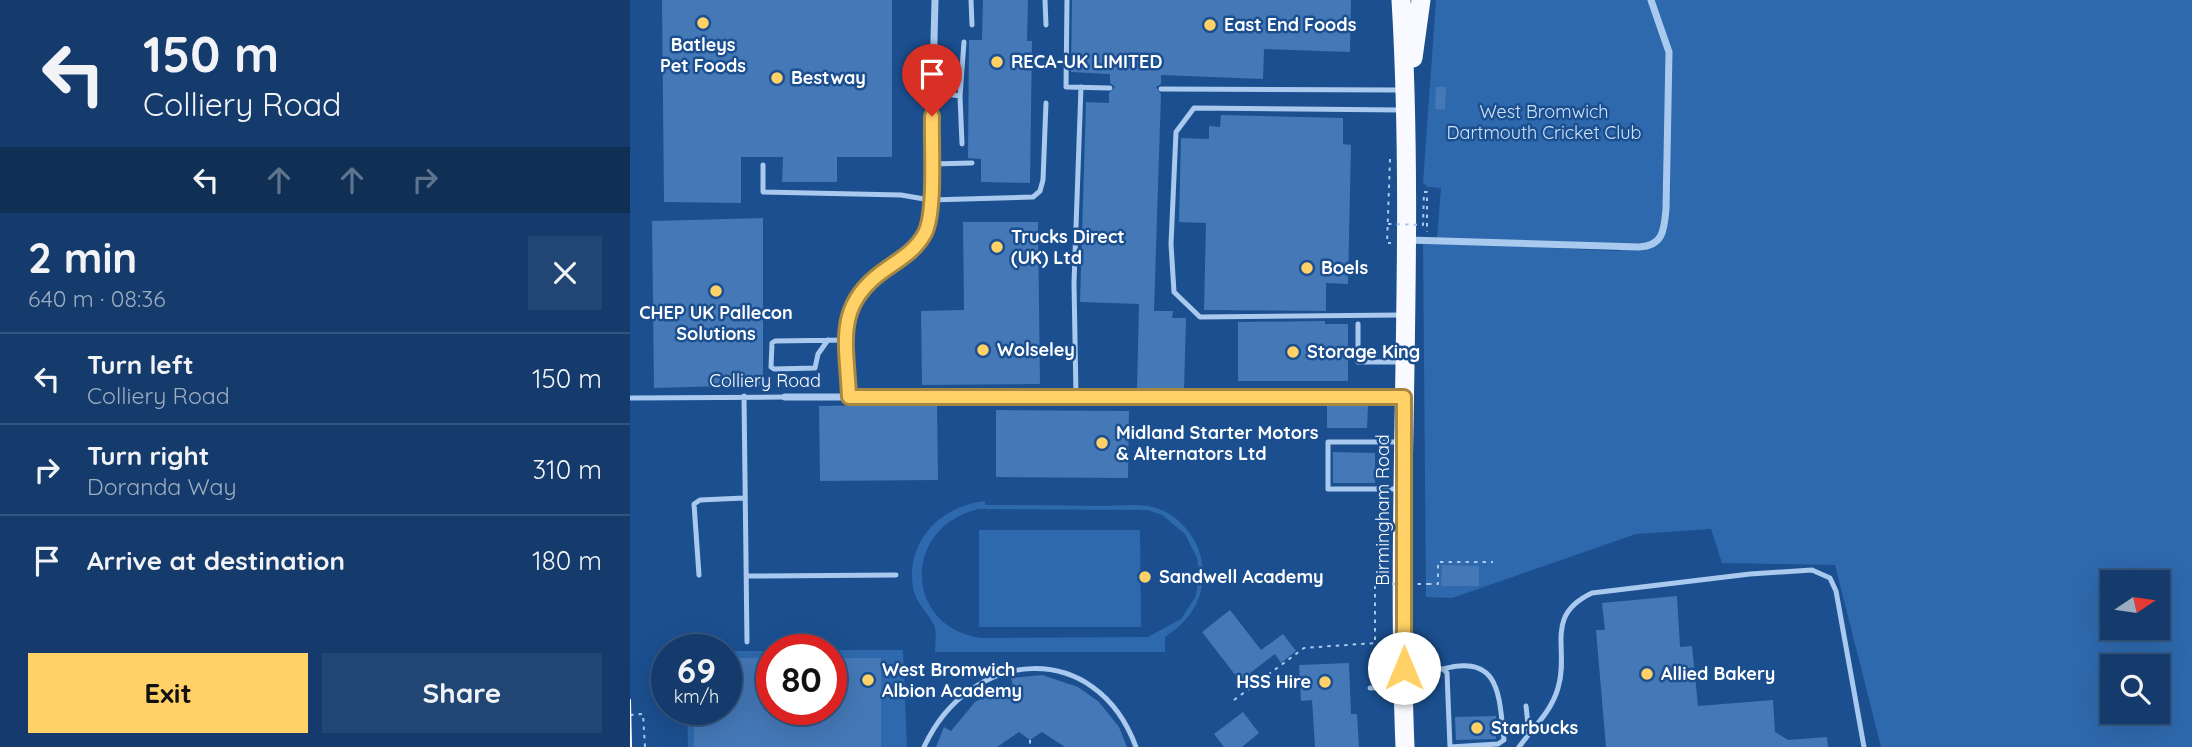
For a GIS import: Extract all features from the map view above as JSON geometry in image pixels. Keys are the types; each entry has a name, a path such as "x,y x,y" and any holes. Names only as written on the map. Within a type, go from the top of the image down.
{"highway":[{"name":"Birmingham Road","path":"1401,0 1408,99"},
{"name":"Birmingham Road","path":"1405,747 1405,362 1395,240 1408,99 1421,0"}],"street":[{"path":"849,397 848,310 859,290 912,251 926,231 930,200 935,0"},
{"path":"1395,240 1639,247 1652,246 1660,239 1664,233 1666,209 1669,71 1665,37 1651,0"},
{"name":"Colliery Road","path":"785,397 1404,397"}],"lane":[{"path":"971,0 972,25"},
{"path":"1045,0 1046,24"},
{"path":"1067,0 1066,87 1110,88"},
{"path":"962,144 960,96 964,43"},
{"path":"1076,396 1074,284 1081,87"},
{"path":"1161,89 1408,99"},
{"path":"933,92 960,96"},
{"path":"1403,315 1200,317 1174,292 1171,244 1175,132 1194,108 1408,99"},
{"path":"763,165 763,192 901,195 930,200 1033,197 1040,191 1046,103"},
{"path":"931,164 972,163"},
{"path":"1358,324 1358,362 1405,362"},
{"path":"828,340 818,354 815,368 771,367 772,343 775,341 828,340 847,340"},
{"path":"744,396 747,642"},
{"name":"Colliery Road","path":"630,398 785,397"},
{"path":"1405,442 1328,442 1328,489 1405,489"},
{"path":"699,575 694,504 700,500 744,498"},
{"path":"1519,747 1550,708 1561,672 1560,626 1563,617 1584,597 1592,593 1749,574 1812,570 1830,578 1836,591 1864,747"},
{"path":"746,576 896,575"},
{"path":"1370,688 1443,669 1474,665 1481,667 1498,686 1504,740 1499,744 1450,747 1447,673 1443,669"},
{"path":"924,747 953,706 983,680 1017,669 1036,667 1073,676 1092,685 1119,711 1136,747"},
{"path":"1526,706 1529,734"}],"path":[{"path":"1389,165 1388,224 1395,240"},
{"path":"1425,224 1427,192 1424,192 1425,224 1427,234"},
{"path":"1388,224 1425,224"},
{"path":"1234,700 1304,648 1375,643 1375,584 1438,584 1438,562 1493,562"},
{"path":"630,715 643,714 645,747"},
{"path":"1030,740 1030,747"}],"green space":[{"name":"West Bromwich Dartmouth Cricket Club","path":"1436,0 2192,0 2192,747 1881,747 1835,565 1722,563 1711,529 1636,534 1452,598 1426,597 1423,242 1619,251 1621,244 1437,238 1441,188 1428,187 1423,183"},
{"path":"985,501 985,505 1140,505 1164,511 1182,524 1196,543 1203,576 1200,595 1186,619 1165,637 1165,652 935,652 935,628 914,592 914,558 928,530 939,519 968,504","holes":["979,509 1148,510 1162,515 1185,534 1197,558 1199,573 1196,596 1181,619 1148,637 980,638 954,629 936,615 925,596 922,575 925,554 936,534 954,519"]},
{"path":"979,530 1140,530 1141,627 979,627"},
{"name":"West Bromwich Albion Academy","path":"847,650 903,650 907,747 688,747 687,725 742,725 742,651 756,651 756,725 847,725"}],"building":[{"name":"Bestway","path":"662,0 892,0 892,157 837,157 837,182 782,182 783,157 741,157 741,203 664,202"},
{"path":"983,0 1028,0 1027,41 1032,41 1030,183 981,182 981,159 968,158 969,40 982,40"},
{"path":"1072,0 1351,0 1350,52 1264,49 1263,79 1161,75 1161,84 1156,87 1161,94 1154,311 1173,311 1172,318 1186,318 1184,391 1137,389 1139,304 1080,302 1086,102 1109,103 1109,93 1115,87 1110,83 1110,74 1071,72"},
{"path":"1436,87 1446,87 1445,110 1435,109"},
{"path":"1221,115 1343,118 1343,144 1351,145 1348,284 1326,283 1326,311 1204,310 1206,223 1179,222 1181,138 1209,139 1209,126 1220,127"},
{"path":"763,218 763,385 654,388 652,221"},
{"path":"963,222 1038,222 1040,384 922,385 921,311 964,310"},
{"name":"Storage King","path":"1325,321 1325,324 1348,324 1348,381 1238,381 1238,322"},
{"path":"937,404 938,480 820,481 819,406"},
{"path":"1327,406 1368,406 1367,428 1327,428"},
{"path":"996,410 1129,411 1128,478 996,477"},
{"path":"1333,452 1375,453 1375,483 1333,483"},
{"path":"1442,565 1479,566 1479,586 1441,586"},
{"name":"Allied Bakery","path":"1677,596 1680,647 1692,646 1698,706 1773,700 1775,732 1788,740 1827,737 1828,747 1606,747 1596,630 1605,630 1602,603"},
{"path":"1230,610 1261,650 1283,634 1296,651 1281,663 1275,654 1240,681 1202,632"},
{"path":"742,658 756,658 756,725 847,725 847,658 881,658 881,747 694,747 694,725 742,725"},
{"path":"1349,663 1351,714 1357,714 1359,747 1315,747 1312,700 1301,701 1299,665"},
{"path":"1042,675 1078,687 1099,702 1119,727 1127,747 1065,747 1042,732 1030,740 1019,732 997,747 936,747 944,727 951,731 975,702 995,691 996,694 1014,690 1011,678"},
{"path":"1243,712 1259,733 1242,747 1224,747 1214,734"},
{"name":"Starbucks","path":"1496,716 1496,739 1456,740 1455,717"}],"tram line":[{"path":"630,700 631,747"}],"place":[{"name":"Batleys Pet Foods","path":"703,23"},
{"name":"East End Foods","path":"1210,25"},
{"name":"RECA-UK LIMITED","path":"997,62"},
{"name":"Bestway","path":"777,78"},
{"name":"Trucks Direct (UK) Ltd","path":"997,247"},
{"name":"Boels","path":"1307,268"},
{"name":"CHEP UK Pallecon Solutions","path":"716,291"},
{"name":"Wolseley","path":"983,350"},
{"name":"Storage King","path":"1293,352"},
{"name":"Midland Starter Motors & Alternators Ltd","path":"1102,443"},
{"name":"Sandwell Academy","path":"1145,577"},
{"name":"Allied Bakery","path":"1647,674"},
{"name":"West Bromwich Albion Academy","path":"868,680"},
{"name":"HSS Hire","path":"1325,682"},
{"name":"Starbucks","path":"1477,728"}],"route":[{"path":"932,116 930,202 926,231 912,251 859,290 848,310 849,397 1404,397 1404,668"}]}
